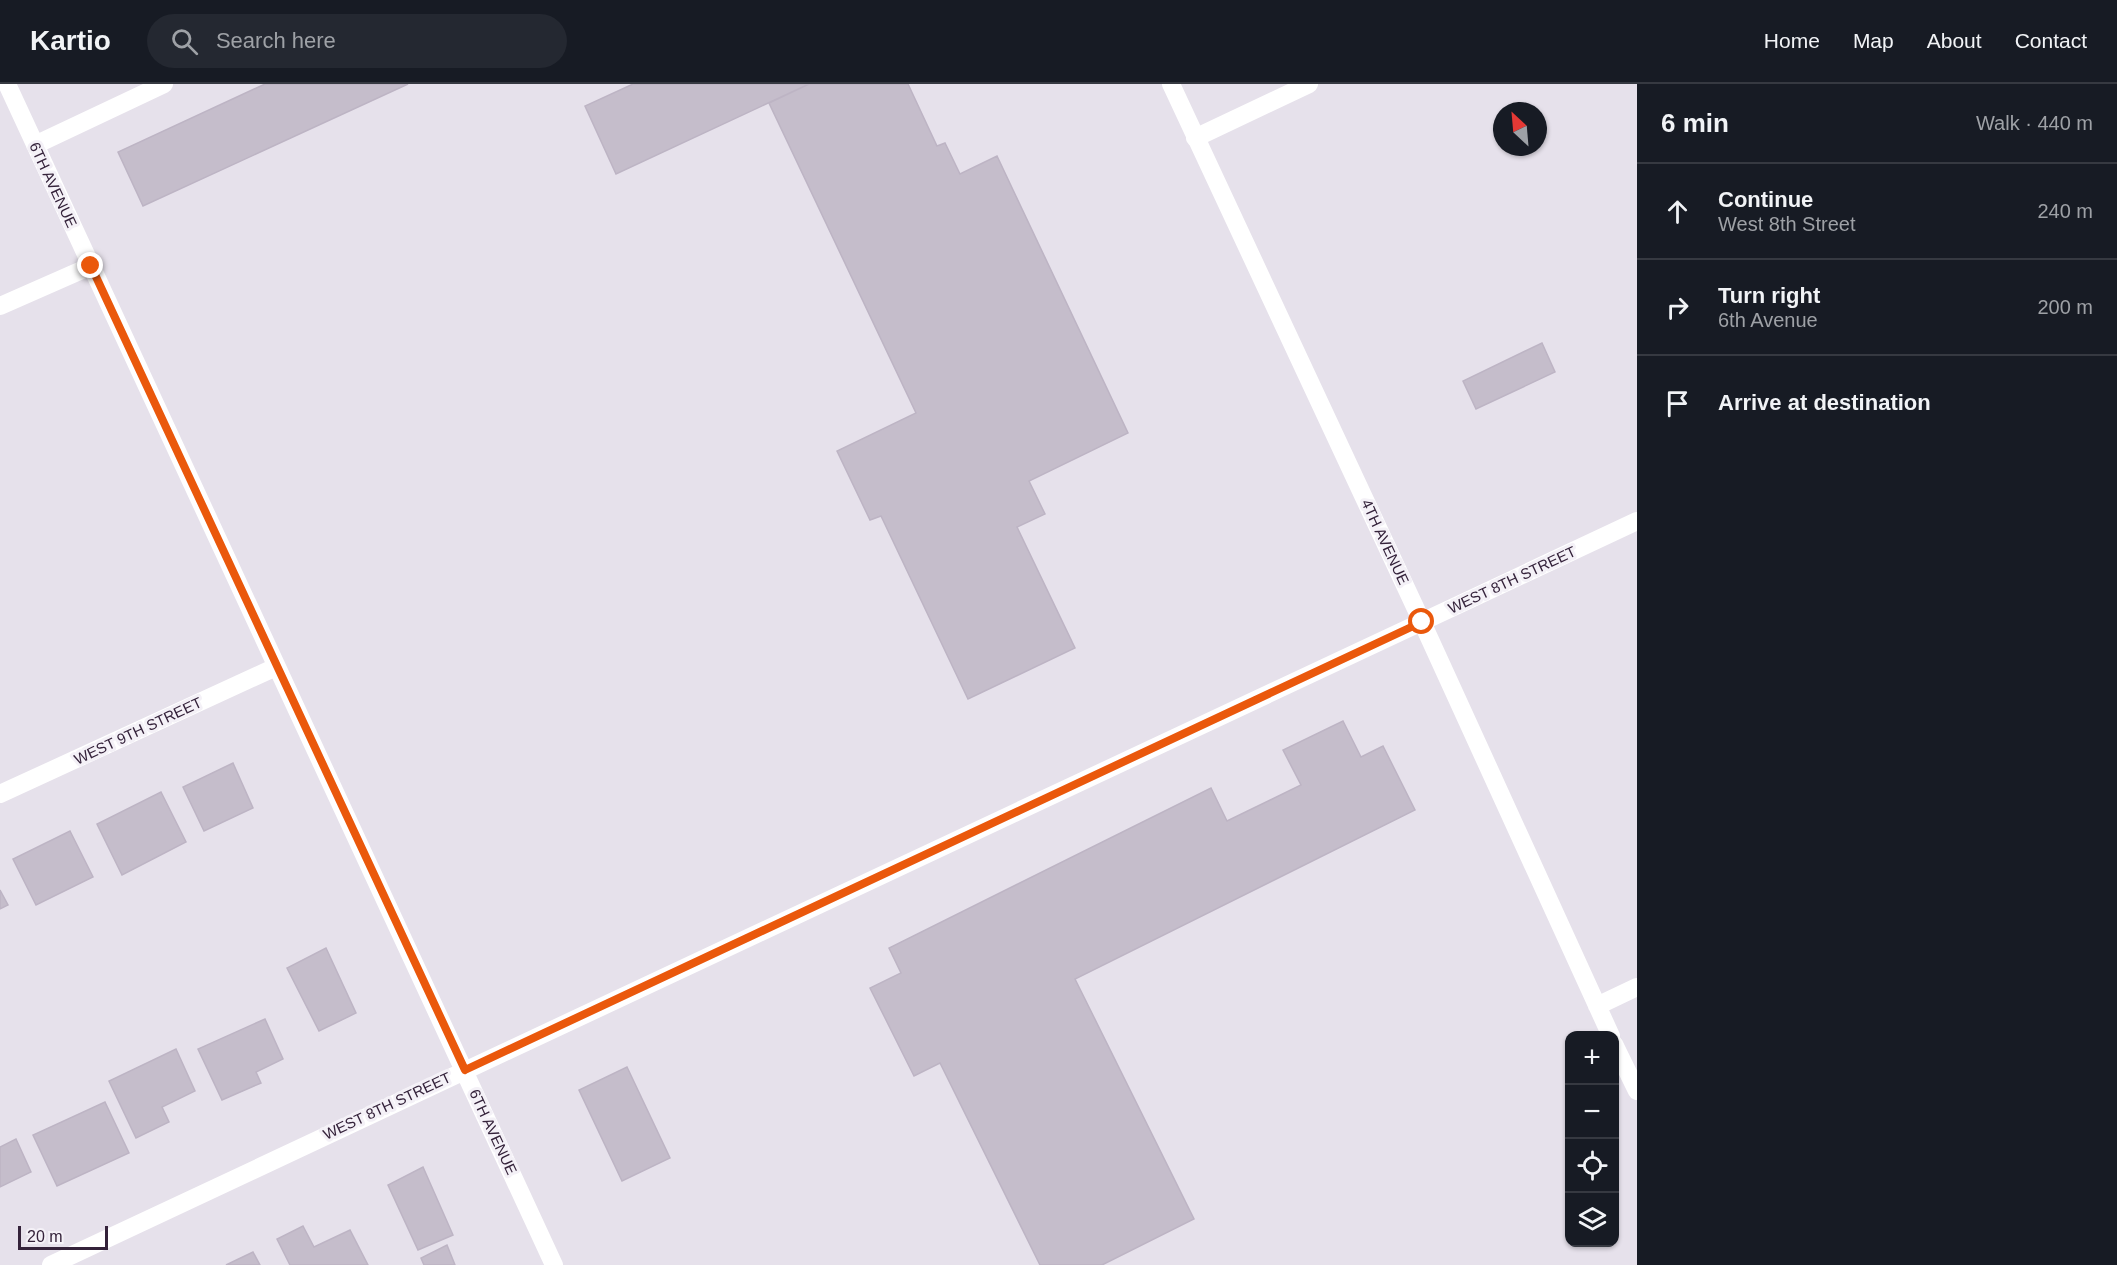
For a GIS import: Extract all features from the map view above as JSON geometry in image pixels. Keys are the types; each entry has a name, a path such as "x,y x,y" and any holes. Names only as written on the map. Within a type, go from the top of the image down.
{"street":[{"name":"6TH AVENUE","path":"7,84 554,1265"},
{"path":"35,145 164,84"},
{"name":"4TH AVENUE","path":"1171,84 1422,622 1609,1031"},
{"path":"1195,138 1309,84"},
{"path":"0,306 91,266"},
{"name":"WEST 8TH STREET","path":"51,1265 1637,521"},
{"name":"WEST 9TH STREET","path":"0,794 276,667"},
{"path":"1597,1006 1637,987"},
{"path":"1619,1054 1637,1091"}],"building":[{"path":"265,84 408,84 143,206 118,152"},
{"path":"633,84 809,84 616,174 585,106"},
{"path":"809,84 908,84 937,146 945,143 960,174 997,156 1128,433 1029,481 1045,514 1017,527 1075,648 968,699 881,516 870,520 837,451 916,413 769,103"},
{"path":"1542,343 1555,372 1476,409 1463,381"},
{"path":"1343,721 1361,757 1383,746 1415,810 1075,979 1194,1219 1102,1265 1040,1265 940,1063 914,1076 870,988 901,973 889,948 1211,788 1227,821 1301,785 1283,750"},
{"path":"233,763 253,808 204,831 183,787"},
{"path":"161,792 186,842 122,875 97,824"},
{"path":"70,831 93,877 36,905 13,859"},
{"path":"0,890 8,905 0,909"},
{"path":"326,948 356,1013 319,1031 287,968"},
{"path":"265,1019 283,1059 256,1072 261,1083 222,1100 198,1049"},
{"path":"176,1049 195,1091 162,1107 169,1122 136,1138 109,1081"},
{"path":"627,1067 670,1158 622,1181 579,1090"},
{"path":"105,1102 129,1153 57,1186 33,1135"},
{"path":"16,1139 31,1172 0,1187 0,1147"},
{"path":"423,1167 453,1235 418,1250 388,1185"},
{"path":"303,1226 314,1247 350,1230 368,1265 290,1265 277,1239"},
{"path":"447,1245 455,1265 424,1265 421,1258"},
{"path":"253,1252 260,1265 226,1265"}],"route":[{"path":"91,266 465,1070 1422,622"}]}
